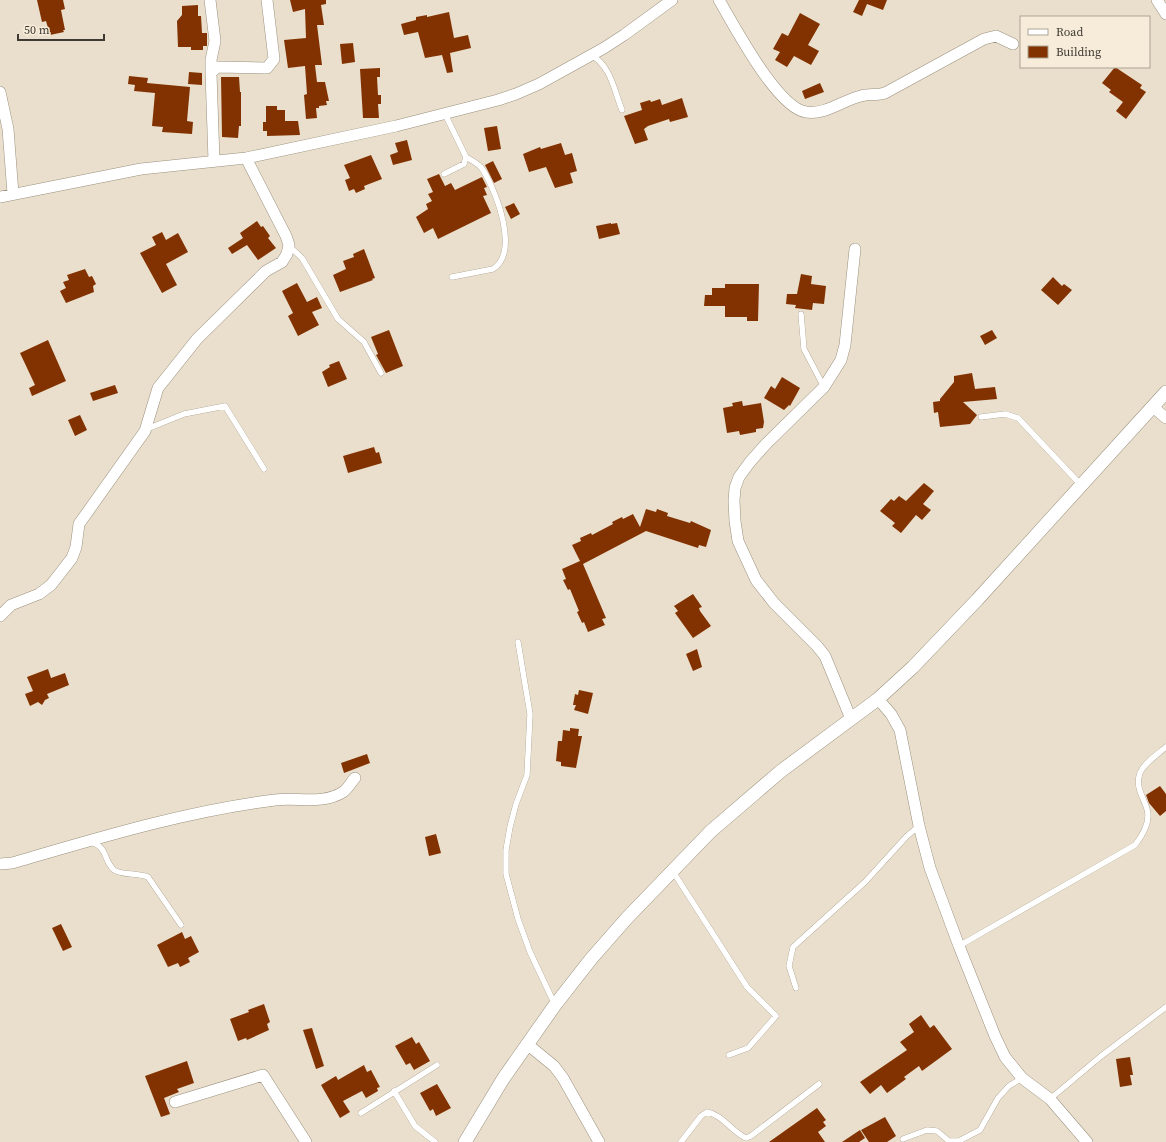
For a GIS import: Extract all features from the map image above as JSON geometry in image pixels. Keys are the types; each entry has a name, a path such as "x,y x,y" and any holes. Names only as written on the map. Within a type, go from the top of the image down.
{"street":[{"path":"210,0 216,41 211,60 214,161"},
{"path":"211,73 217,67 267,68 274,59 267,0"},
{"path":"0,197 141,169 246,158 445,114 516,94 590,55 624,35 672,0"},
{"path":"719,0 760,69 794,108 806,112 825,111 859,96 868,94 876,96 885,93 984,39 996,36 1013,44"},
{"path":"1157,0 1166,14"},
{"path":"0,92 8,129 13,194"},
{"path":"0,616 11,605 39,594 51,585 72,558 76,547 79,524 145,430 158,388 197,339 266,271 282,262 287,254 289,245 246,158"},
{"path":"851,719 825,656 774,603 756,580 738,541 735,521 735,488 739,476 766,444 824,388 841,360 845,345 855,249"},
{"path":"465,1142 503,1079 555,1005 606,942 672,870 711,831 755,792 878,699 914,666 977,600 1166,392"},
{"path":"1153,407 1166,418"},
{"path":"878,699 891,714 900,730 918,826 930,868 995,1036 1005,1057 1022,1078 1050,1099 1087,1142"},
{"path":"0,864 12,863 86,841 213,810 284,798 324,799 343,792 355,778"},
{"path":"527,1044 554,1066 563,1078 599,1142"},
{"path":"175,1102 263,1075 306,1142"}],"lane":[{"path":"590,55 600,60 607,70 622,110"},
{"path":"445,114 466,157 482,168 501,209 504,248 502,259 493,269 452,277"},
{"path":"444,174 464,164 466,157"},
{"path":"289,245 302,258 338,319 364,342 381,373"},
{"path":"801,314 804,349 824,388"},
{"path":"145,430 184,414 225,406 264,469"},
{"path":"982,417 1005,414 1018,418 1081,486"},
{"path":"518,642 530,714 528,768 510,827 506,850 506,874 518,919 530,952 555,1005"},
{"path":"959,946 1135,845 1145,832 1148,810 1137,787 1140,772 1166,747"},
{"path":"796,988 789,966 793,947 865,882 918,826"},
{"path":"86,841 96,843 101,847 113,870 118,872 141,873 148,877 181,925"},
{"path":"672,870 747,987 776,1016 748,1048 728,1055"},
{"path":"1050,1099 1100,1057 1166,1007"},
{"path":"361,1113 437,1065"},
{"path":"903,1139 927,1130 937,1131 949,1141 959,1141 980,1130 1002,1094 1009,1086 1022,1078"},
{"path":"681,1142 701,1116 707,1112 716,1114 738,1134 746,1138 751,1136 819,1084"},
{"path":"394,1091 415,1126 435,1142"}],"building":[{"path":"37,0 63,0 65,9 61,10 65,30 63,30 64,32 50,35 46,21 42,22"},
{"path":"290,0 326,0 326,4 321,5 324,25 317,25 322,65 315,65 317,82 325,82 329,101 326,101 327,105 316,108 317,118 306,119 304,95 307,94 305,66 288,68 284,40 306,38 305,9 293,12"},
{"path":"859,0 887,0 883,10 867,4 862,16 853,12"},
{"path":"198,5 198,16 201,16 202,33 207,33 207,46 203,46 203,50 191,50 191,47 178,47 177,21 182,15 182,6"},
{"path":"449,12 454,38 468,35 471,48 450,53 453,72 447,73 442,55 425,58 418,32 404,35 401,24 416,20 416,17 427,15 427,17"},
{"path":"800,13 820,24 808,45 819,51 811,65 794,56 787,67 775,60 780,52 773,49 782,33 788,36"},
{"path":"353,43 355,62 342,64 340,44"},
{"path":"380,68 380,77 377,77 378,95 381,95 381,104 378,104 379,118 363,118 360,69"},
{"path":"1114,68 1116,68 1142,85 1140,88 1146,92 1126,119 1116,111 1123,102 1109,92 1111,90 1102,83"},
{"path":"189,72 202,73 202,85 188,84"},
{"path":"129,76 148,78 147,83 190,87 187,121 193,122 192,134 162,132 163,127 152,126 155,93 134,91 135,85 128,84"},
{"path":"221,77 239,77 241,92 241,126 239,126 238,138 222,137"},
{"path":"820,83 824,92 805,99 802,91"},
{"path":"682,98 688,117 670,122 669,119 648,126 644,129 648,140 635,144 624,116 642,110 640,103 660,99 662,105"},
{"path":"266,106 277,106 277,110 285,110 285,121 298,121 300,135 267,136 267,131 263,131 263,122 266,122"},
{"path":"497,126 501,149 488,151 484,128"},
{"path":"407,140 412,160 393,165 390,155 398,152 395,143"},
{"path":"561,143 565,155 572,153 577,171 570,173 573,183 555,188 546,167 529,172 523,154 540,147 541,149"},
{"path":"371,155 382,179 364,186 365,189 356,193 354,189 349,191 345,180 350,178 344,165"},
{"path":"493,161 502,179 494,183 485,165"},
{"path":"439,174 445,186 451,183 455,190 482,177 487,187 484,188 487,195 483,196 491,213 438,239 433,228 424,233 416,217 428,209 426,204 432,201 428,194 433,192 427,179"},
{"path":"514,203 520,214 511,219 505,207"},
{"path":"257,221 261,227 263,226 270,236 268,238 276,248 258,260 247,245 232,254 228,248 243,238 240,233"},
{"path":"617,223 620,234 599,239 596,226"},
{"path":"162,232 166,240 178,233 188,252 166,264 177,285 162,293 140,253 156,245 152,237"},
{"path":"364,249 375,278 340,292 333,275 346,269 343,261 354,257 353,254"},
{"path":"85,269 89,277 92,276 96,284 93,286 94,292 66,303 60,291 66,288 63,282 69,280 67,275"},
{"path":"801,274 812,276 811,284 826,286 824,304 813,303 812,310 795,308 796,305 786,304 787,294 797,294"},
{"path":"1053,277 1062,286 1064,284 1072,290 1058,305 1041,290"},
{"path":"297,283 307,302 317,297 322,308 312,312 319,325 298,336 288,316 293,313 282,291"},
{"path":"725,284 759,284 758,321 747,321 747,317 725,317 725,306 704,306 705,295 712,295 712,288 725,288"},
{"path":"389,330 403,366 386,373 376,355 378,354 371,337"},
{"path":"992,330 997,338 985,345 980,336"},
{"path":"48,340 66,381 32,396 29,388 35,385 20,353"},
{"path":"339,361 347,379 328,387 322,372 330,367 329,365"},
{"path":"972,373 975,389 995,387 997,399 963,402 977,415 970,424 940,427 938,412 934,413 933,402 940,401 954,382 954,376"},
{"path":"782,377 800,388 790,406 789,405 784,410 764,398 771,386 775,389"},
{"path":"115,385 118,393 93,401 90,393"},
{"path":"742,401 743,406 761,403 764,422 763,428 756,429 756,432 740,435 739,431 727,433 723,408 733,406 732,403"},
{"path":"80,415 87,430 75,436 68,420"},
{"path":"374,447 376,453 379,452 382,463 348,473 343,456"},
{"path":"924,483 934,491 923,504 931,510 922,520 916,515 901,533 892,526 895,523 880,511 891,499 894,501 899,496 906,501"},
{"path":"646,509 656,512 657,509 668,513 667,516 690,523 691,521 711,530 706,547 699,545 698,548 646,531 583,564 606,618 602,619 605,625 588,632 584,622 582,623 577,612 579,611 570,589 568,590 563,580 566,579 562,569 580,561 572,545 581,541 580,538 591,533 592,535 613,524 612,522 633,514 640,527"},
{"path":"693,594 702,607 699,608 700,611 711,626 693,638 675,613 678,611 674,606"},
{"path":"697,649 702,667 693,671 686,654"},
{"path":"48,669 51,678 65,673 69,685 47,694 49,698 45,700 42,705 38,702 30,706 25,694 33,691 27,677"},
{"path":"579,690 593,693 588,714 574,710 576,705 573,705 575,694 578,695"},
{"path":"570,728 579,729 578,736 582,736 576,768 561,766 561,762 556,761 558,741 562,741 563,730 570,731"},
{"path":"367,754 370,763 344,773 341,763"},
{"path":"1160,786 1166,794 1166,811 1160,816 1149,803 1146,795"},
{"path":"436,834 441,853 429,856 425,837"},
{"path":"61,924 72,947 63,951 52,928"},
{"path":"182,932 185,939 191,936 199,952 188,958 190,962 180,967 178,963 168,967 157,945"},
{"path":"264,1004 270,1022 267,1024 269,1030 247,1040 246,1038 238,1041 230,1019 249,1012 248,1010"},
{"path":"921,1015 930,1028 934,1025 952,1049 922,1071 919,1066 904,1077 906,1079 887,1093 881,1085 870,1094 860,1082 907,1050 900,1042 914,1032 909,1024"},
{"path":"312,1028 324,1066 316,1069 303,1030"},
{"path":"412,1037 416,1044 419,1042 430,1061 414,1070 410,1063 406,1065 395,1046"},
{"path":"1130,1057 1133,1075 1130,1075 1132,1085 1120,1087 1116,1059"},
{"path":"187,1061 194,1083 177,1089 179,1092 164,1098 170,1114 161,1117 145,1076"},
{"path":"364,1065 367,1072 371,1070 380,1087 377,1088 378,1091 366,1098 362,1091 343,1101 350,1112 340,1118 321,1085 336,1076 338,1080"},
{"path":"437,1084 451,1108 436,1116 433,1109 430,1111 420,1093"},
{"path":"817,1108 826,1120 823,1122 826,1126 818,1132 825,1142 769,1142"},
{"path":"885,1117 896,1136 887,1142 869,1142 861,1130"},
{"path":"860,1130 865,1138 859,1142 842,1142"}]}
